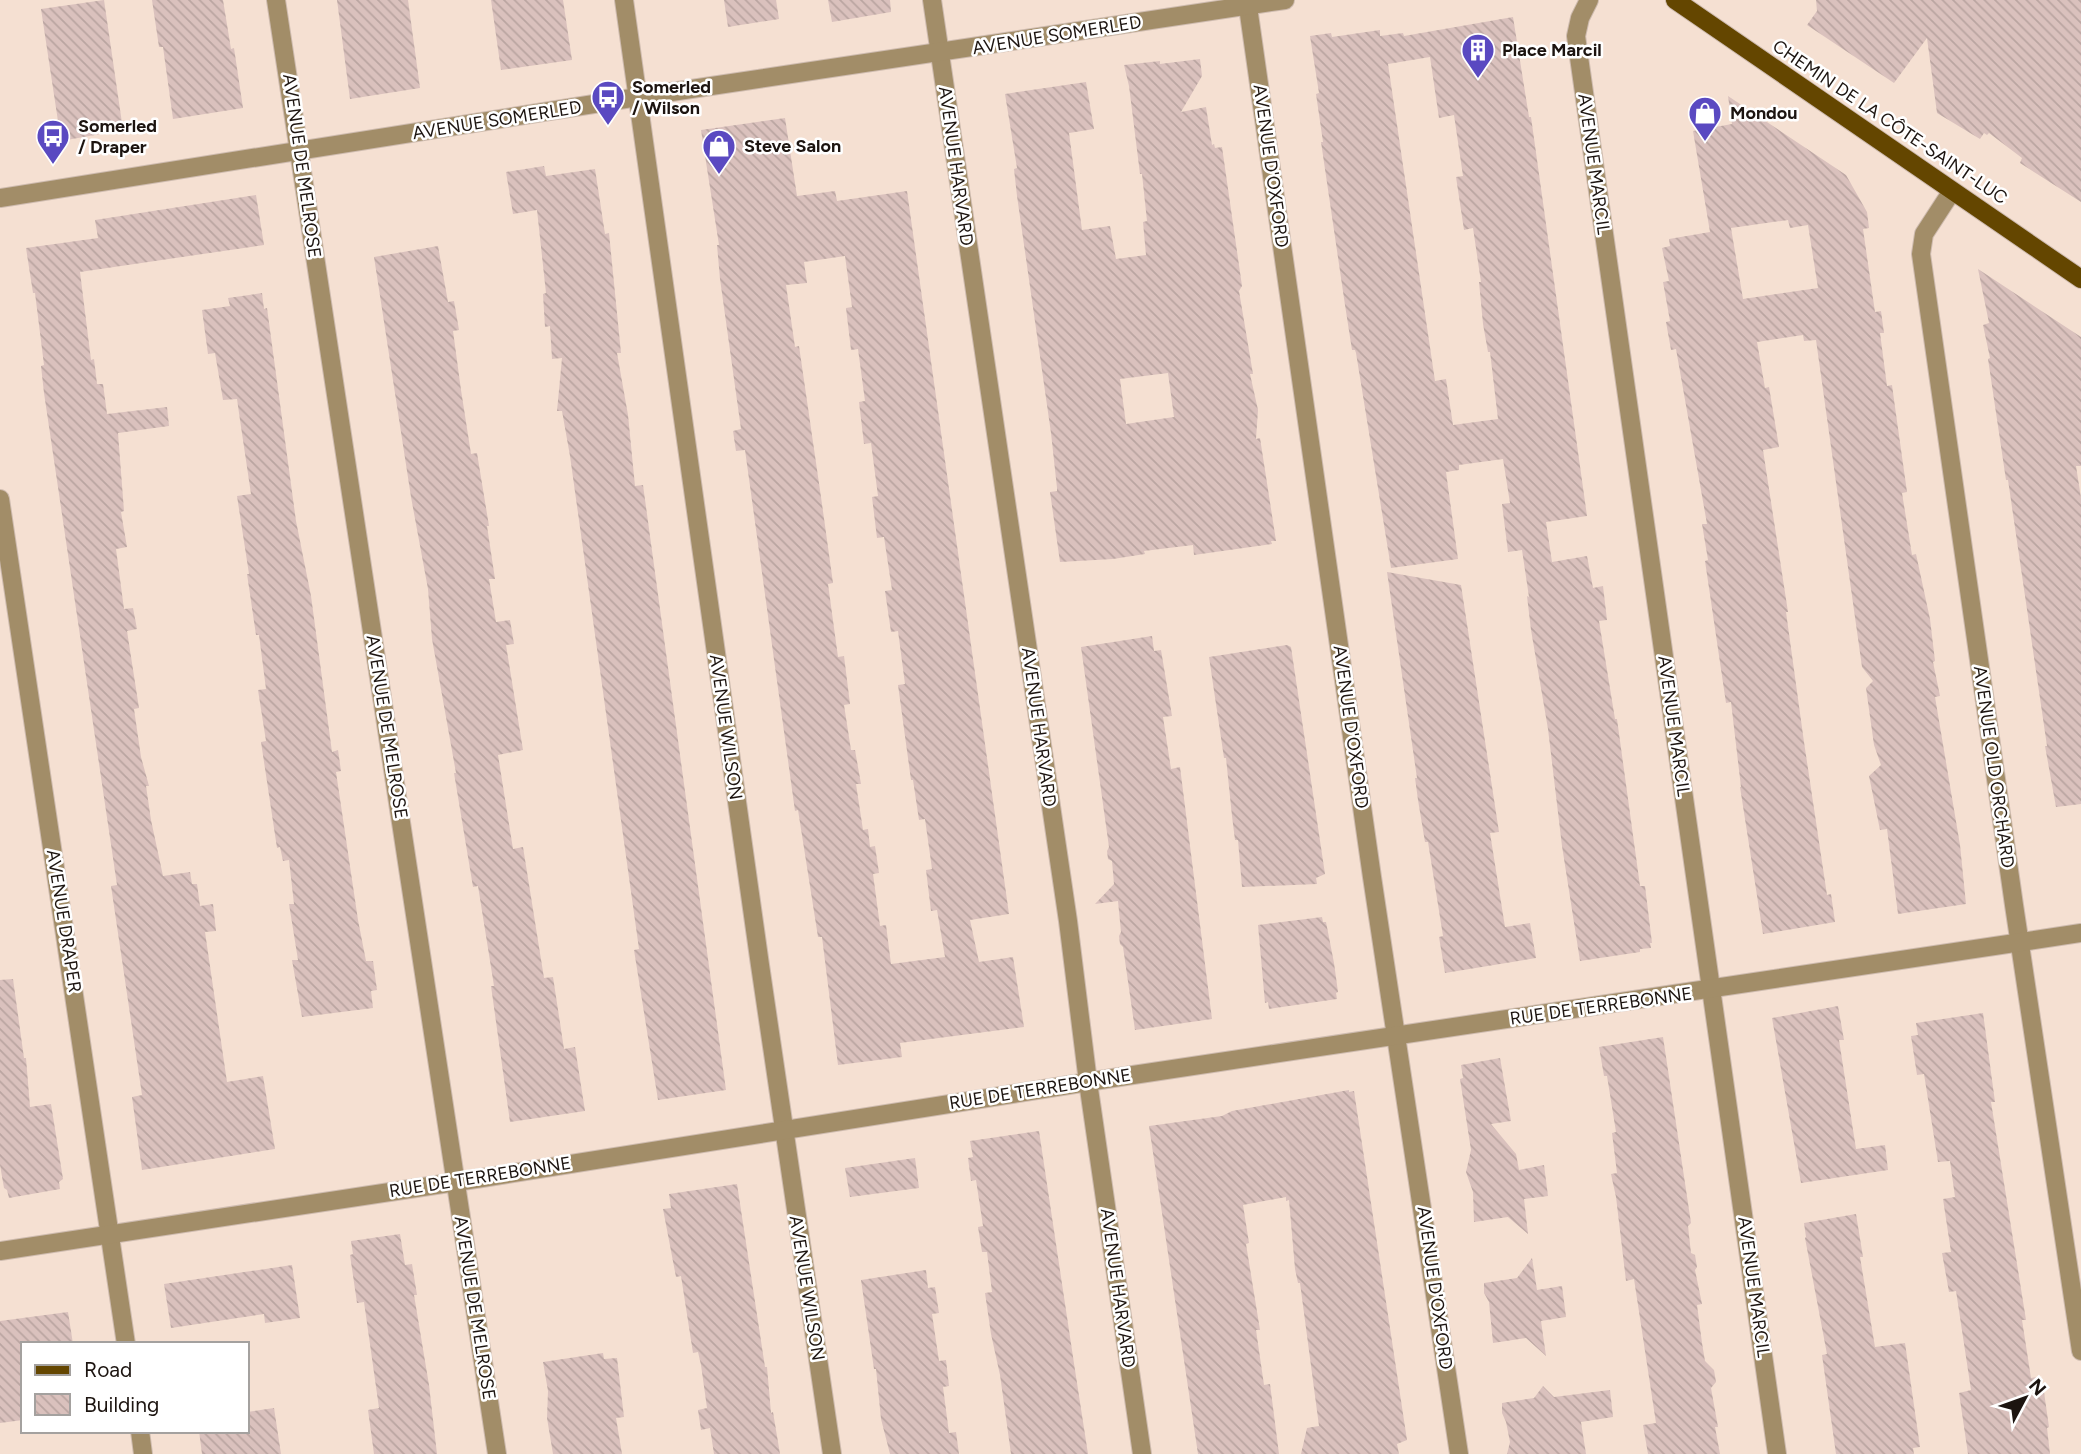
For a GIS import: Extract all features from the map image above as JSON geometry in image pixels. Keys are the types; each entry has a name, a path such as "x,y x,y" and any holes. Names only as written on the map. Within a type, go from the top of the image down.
{"main road":[{"name":"CHEMIN DE LA CÔTE-SAINT-LUC","path":"1675,0 2081,279"}],"street":[{"name":"AVENUE DE MELROSE","path":"276,0 496,1454"},
{"name":"AVENUE WILSON","path":"624,0 783,1129 832,1454"},
{"name":"AVENUE HARVARD","path":"932,0 1066,907 1088,1082 1142,1454"},
{"name":"AVENUE SOMERLED","path":"0,198 1247,3 1285,0"},
{"name":"AVENUE MARCIL","path":"1589,0 1580,18 1576,36 1777,1454"},
{"name":"AVENUE D'OXFORD","path":"1247,3 1370,863 1459,1454"},
{"name":"AVENUE OLD ORCHARD","path":"1952,191 1924,234 1921,254 2081,1351"},
{"name":"AVENUE DRAPER","path":"0,499 126,1342"},
{"name":"RUE DE TERREBONNE","path":"0,1251 1088,1082 2081,933"},
{"path":"139,1433 143,1454"}],"building":[{"path":"104,0 123,130 61,141 41,9"},
{"path":"152,0 223,0 243,108 173,119 163,47 159,47"},
{"path":"337,0 408,0 420,88 350,99"},
{"path":"491,0 563,0 572,60 501,70"},
{"path":"724,0 776,0 779,19 728,27"},
{"path":"828,0 890,0 891,12 832,22"},
{"path":"1816,0 2081,0 2081,202 2020,163 2022,158 1989,133 1984,133 1980,139 1937,113 1927,38 1894,83 1807,25 1817,11"},
{"path":"1513,17 1531,117 1587,516 1546,522 1552,562 1587,556 1593,588 1603,586 1607,620 1599,621 1617,719 1640,886 1645,886 1652,943 1651,948 1640,949 1640,952 1580,961 1562,846 1548,729 1531,630 1522,550 1508,552 1502,504 1510,503 1503,459 1459,465 1459,470 1446,472 1458,559 1391,568 1356,353 1352,350 1345,305 1321,142 1316,94 1319,93 1310,36 1331,33 1332,37 1380,30 1380,36 1403,33 1404,36","holes":["1430,57 1439,118 1454,115 1463,176 1456,177 1464,230 1473,228 1481,282 1483,324 1490,352 1498,419 1453,425 1446,379 1435,381 1388,64"]},
{"path":"1200,59 1202,76 1181,112 1206,107 1212,145 1214,144 1215,148 1222,147 1242,286 1239,291 1253,374 1250,374 1258,410 1256,439 1260,438 1276,541 1271,541 1272,544 1194,555 1193,545 1144,551 1145,554 1113,559 1060,562 1050,492 1057,491 1051,433 1005,94 1086,82 1094,129 1069,133 1082,230 1110,226 1116,259 1146,255 1143,222 1147,221 1142,174 1124,65 1160,61 1160,64","holes":["1168,373 1174,417 1126,424 1120,379"]},
{"path":"1728,96 1846,175 1867,212 1869,228 1863,229 1875,312 1881,311 1884,333 1880,333 1887,386 1892,385 1907,492 1902,493 1912,555 1916,554 1930,619 1933,662 1940,696 1935,697 1960,845 1966,904 1898,914 1887,829 1880,830 1869,776 1881,765 1874,745 1866,688 1873,681 1862,667 1816,340 1804,341 1803,335 1757,342 1765,388 1769,387 1779,447 1763,450 1827,895 1831,894 1835,922 1763,934 1740,787 1731,702 1726,703 1705,561 1708,560 1702,524 1707,524 1676,349 1671,350 1666,322 1670,321 1663,282 1669,281 1662,248 1670,246 1669,239 1710,232 1693,131 1732,124","holes":["1788,220 1790,228 1808,225 1818,288 1743,299 1731,228"]},
{"path":"785,118 797,196 835,191 837,201 907,191 1009,914 970,920 979,962 1013,957 1024,1027 900,1043 902,1057 838,1065 822,937 818,937 798,810 795,811 745,450 736,451 733,431 741,429 720,279 719,245 701,130","holes":["845,256 852,307 846,308 851,350 858,349 865,401 859,402 864,444 871,443 878,496 872,497 877,538 884,537 892,590 885,591 891,632 898,631 905,684 898,685 911,780 919,820 925,819 932,869 926,870 931,911 937,910 945,957 891,964 886,925 880,926 873,874 879,873 875,846 870,847 868,829 863,830 856,784 861,784 855,750 851,750 844,705 850,704 844,656 838,657 828,584 833,583 821,497 799,346 795,347 786,285 807,283 804,262"]},
{"path":"544,166 546,176 595,169 605,234 609,233 621,353 617,353 628,415 635,486 643,485 726,1090 658,1100 634,950 639,949 570,456 562,411 557,411 562,358 552,359 550,326 545,327 543,294 546,293 537,210 513,214 506,172"},
{"path":"256,195 264,245 80,272 91,360 94,359 97,384 103,384 107,414 167,407 169,426 118,433 124,511 121,512 127,547 116,549 124,609 133,608 137,629 127,631 139,708 134,709 141,757 149,786 146,786 151,820 163,876 190,872 192,884 197,884 200,906 213,904 216,931 205,932 227,1082 263,1076 275,1149 142,1170 132,1097 142,1095 111,886 117,885 44,393 41,366 44,365 26,248 98,238 95,220"},
{"path":"438,246 448,302 454,301 459,330 453,331 471,454 477,453 489,526 495,579 489,579 496,622 510,620 514,644 506,645 523,750 498,755 513,849 523,847 544,978 553,977 564,1049 575,1047 585,1111 510,1122 491,986 494,986 478,886 473,887 454,773 432,639 428,589 374,257"},
{"path":"1978,269 2081,337 2081,466 2076,466 2081,498 2081,804 2056,807 1983,325 1989,323"},
{"path":"262,293 264,309 267,308 296,521 311,596 332,752 338,750 341,771 336,772 358,920 366,961 373,961 377,990 371,991 373,1008 302,1017 292,960 298,960 289,904 294,904 289,860 283,861 280,847 277,848 261,742 266,741 258,690 266,689 237,496 251,494 237,399 223,400 215,353 208,354 202,310 230,306 228,298"},
{"path":"1387,572 1461,585 1499,832 1490,833 1505,927 1530,923 1536,958 1445,973 1439,937 1443,936 1428,842 1425,842 1418,800"},
{"path":"1152,636 1154,651 1161,650 1172,716 1163,717 1171,769 1180,767 1212,1019 1135,1030 1123,947 1120,944 1118,901 1095,904 1114,884 1112,861 1108,859 1109,847 1081,647"},
{"path":"1287,645 1291,647 1325,874 1316,878 1317,884 1242,887 1238,840 1235,840 1226,758 1209,657"},
{"path":"1322,917 1323,922 1326,922 1334,963 1337,999 1269,1009 1268,1002 1265,1003 1258,925"},
{"path":"13,979 26,1058 30,1107 51,1104 63,1179 59,1182 60,1189 9,1198 4,1188 0,1165 0,980"},
{"path":"1838,1006 1844,1040 1839,1040 1856,1149 1885,1145 1888,1170 1801,1183 1772,1018"},
{"path":"1983,1013 1995,1102 1991,1102 2026,1320 2022,1320 2031,1378 2038,1377 2041,1392 2044,1392 2050,1454 1968,1454 1959,1393 1971,1390 1956,1291 1949,1292 1942,1253 1951,1252 1943,1199 1955,1197 1950,1161 1938,1162 1924,1074 1917,1075 1911,1036 1918,1035 1916,1023"},
{"path":"1663,1037 1691,1223 1688,1226 1691,1253 1695,1255 1695,1270 1702,1304 1697,1305 1702,1343 1705,1361 1714,1370 1716,1382 1711,1388 1720,1454 1648,1454 1643,1425 1656,1423 1634,1279 1626,1281 1611,1174 1617,1173 1612,1133 1616,1132 1607,1076 1604,1076 1599,1047"},
{"path":"1500,1058 1511,1121 1491,1124 1516,1154 1519,1170 1544,1165 1548,1196 1524,1199 1528,1234 1508,1217 1474,1222 1473,1192 1466,1172 1471,1150 1460,1079 1463,1078 1461,1065"},
{"path":"1354,1091 1407,1440 1397,1444 1399,1454 1301,1454 1307,1428 1319,1426 1300,1283 1295,1269 1289,1200 1286,1201 1286,1197 1243,1205 1249,1243 1246,1244 1260,1330 1256,1330 1264,1385 1270,1384 1279,1454 1198,1454 1149,1126 1222,1116 1232,1111"},
{"path":"1039,1131 1088,1454 1011,1454 1000,1375 991,1334 985,1293 992,1292 987,1252 982,1252 978,1227 983,1226 976,1180 971,1181 968,1158 973,1157 970,1141"},
{"path":"915,1158 919,1188 850,1197 845,1168"},
{"path":"737,1184 767,1367 771,1413 773,1412 780,1454 714,1454 710,1428 701,1430 698,1410 707,1408 701,1365 698,1352 693,1353 681,1276 676,1277 663,1209 671,1208 669,1194"},
{"path":"1856,1214 1863,1257 1860,1257 1875,1347 1905,1343 1920,1447 1913,1448 1914,1454 1836,1454 1822,1355 1827,1354 1804,1223"},
{"path":"400,1234 405,1265 412,1264 437,1454 374,1454 368,1410 379,1408 364,1302 357,1303 350,1255 353,1254 351,1241"},
{"path":"1532,1258 1537,1290 1562,1286 1566,1317 1541,1321 1546,1356 1526,1338 1493,1343 1489,1302 1484,1293 1484,1283 1517,1278"},
{"path":"292,1265 300,1318 265,1323 264,1314 171,1328 164,1284"},
{"path":"926,1270 928,1288 935,1287 939,1313 932,1314 939,1361 946,1360 949,1386 943,1387 949,1433 956,1432 959,1454 890,1454 881,1419 876,1369 861,1280"},
{"path":"68,1312 73,1342 21,1342 21,1420 0,1423 0,1321"},
{"path":"603,1353 604,1359 617,1358 624,1417 616,1418 622,1454 553,1454 543,1362"},
{"path":"1543,1386 1554,1397 1610,1390 1613,1417 1581,1422 1586,1454 1507,1454 1510,1442 1502,1403 1534,1398"},
{"path":"274,1408 281,1454 202,1454 199,1433 248,1433 248,1412"}],"place":[{"name":"Place Marcil","path":"1478,80"},
{"name":"Somerled / Wilson","path":"608,127"},
{"name":"Mondou","path":"1705,143"},
{"name":"Somerled / Draper","path":"53,166"},
{"name":"Steve Salon","path":"719,176"}]}
